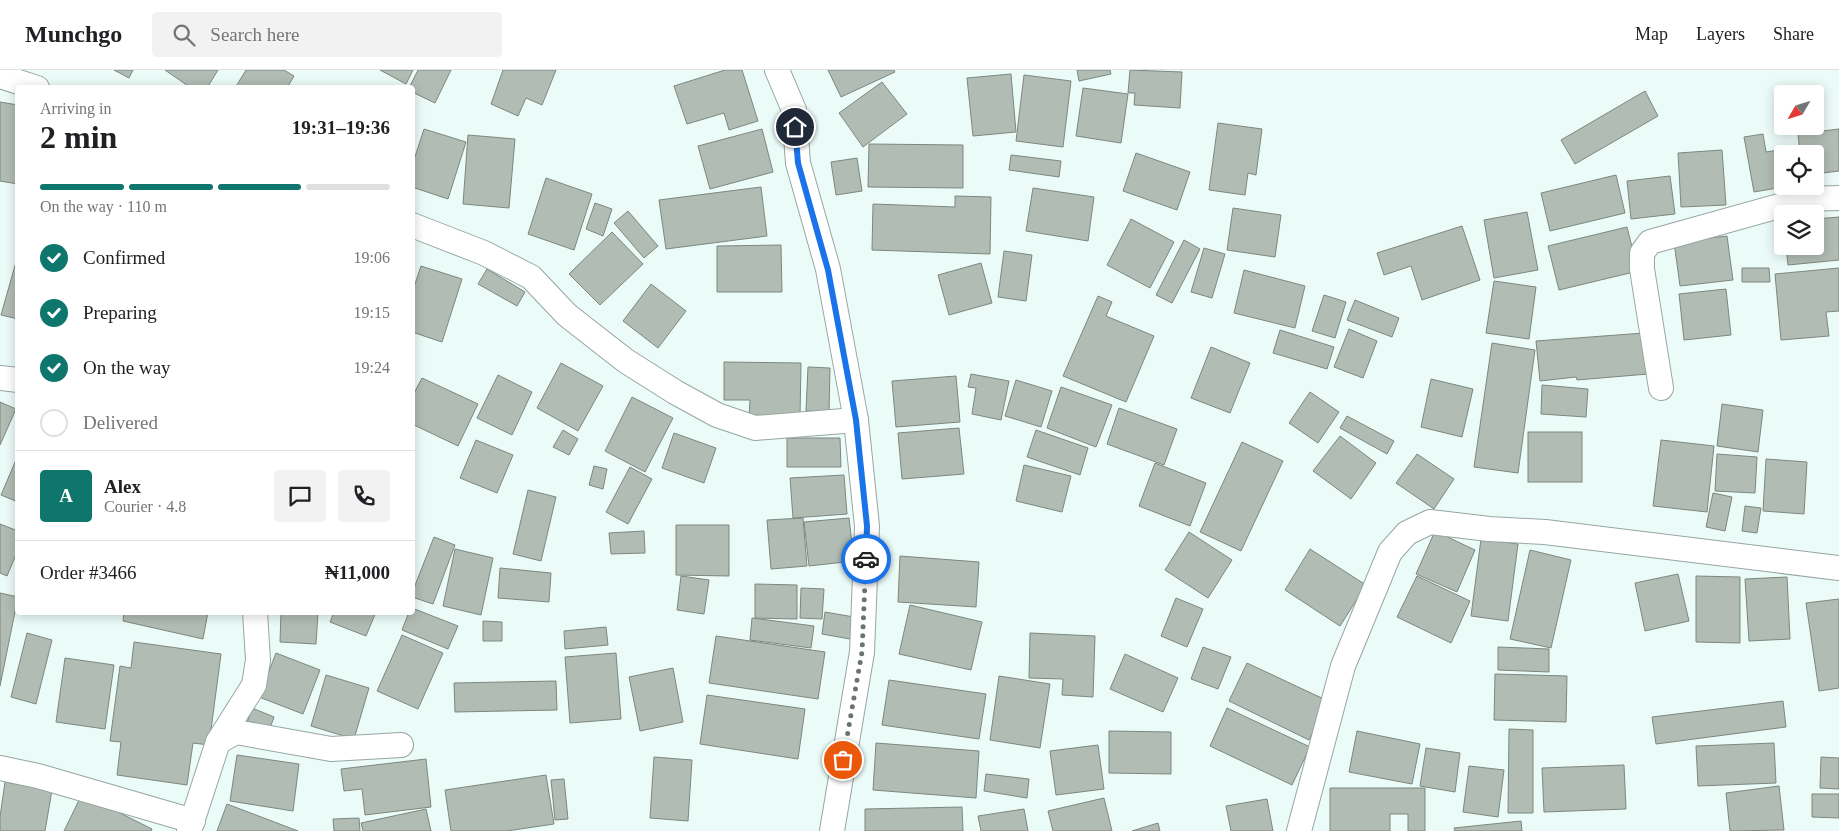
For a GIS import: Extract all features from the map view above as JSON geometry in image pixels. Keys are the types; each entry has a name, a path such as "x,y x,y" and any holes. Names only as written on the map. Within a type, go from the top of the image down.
{"street":[{"path":"778,70 794,110 798,163 828,270 856,420 867,526 862,652 832,831"},
{"path":"0,76 28,85"},
{"path":"1661,388 1642,270 1642,252 1650,242 1804,199 1839,198"},
{"path":"415,226 468,246 531,277 567,315 626,361 675,392 717,415 755,428 856,420"},
{"path":"0,378 15,380"},
{"path":"1299,831 1343,666 1390,552 1407,533 1430,522 1545,532 1839,568"},
{"path":"0,768 38,776 191,826 218,742 254,686 258,660 255,615"},
{"path":"218,742 236,732 331,749 401,745"}],"building":[{"path":"114,70 133,70 129,78"},
{"path":"165,70 218,70 209,85 187,85"},
{"path":"246,70 284,70 294,76 289,85 237,85"},
{"path":"380,70 413,70 406,84"},
{"path":"418,70 451,70 435,103 415,93 415,85 410,85"},
{"path":"503,70 556,70 542,105 526,98 518,116 491,104"},
{"path":"725,70 742,70 758,121 729,130 724,113 687,124 674,86"},
{"path":"828,70 894,70 895,72 841,97"},
{"path":"1077,70 1110,70 1111,74 1079,81"},
{"path":"1130,70 1182,72 1180,108 1134,105 1135,93 1128,93"},
{"path":"1011,74 1016,132 973,136 967,78"},
{"path":"1024,75 1071,81 1063,147 1016,141"},
{"path":"882,82 907,114 863,147 839,113"},
{"path":"1083,88 1128,94 1121,143 1076,136"},
{"path":"1645,91 1658,116 1575,164 1561,140"},
{"path":"0,102 15,104 15,184 0,181"},
{"path":"1218,123 1262,129 1256,175 1248,173 1245,195 1209,190"},
{"path":"424,129 466,142 448,199 415,188 415,157"},
{"path":"762,129 773,172 710,189 698,146"},
{"path":"1839,129 1839,171 1824,173 1824,145 1799,145 1798,135 1824,135 1824,131"},
{"path":"1763,134 1766,152 1774,151 1774,189 1754,192 1744,137"},
{"path":"468,135 515,139 509,208 463,204"},
{"path":"869,144 963,145 963,188 868,187"},
{"path":"1722,150 1726,205 1681,207 1678,153"},
{"path":"1136,153 1190,172 1177,210 1123,191"},
{"path":"1011,155 1061,161 1059,177 1009,170"},
{"path":"857,158 862,191 836,195 831,162"},
{"path":"1616,175 1625,213 1550,231 1541,193"},
{"path":"1670,176 1675,214 1631,219 1627,181"},
{"path":"546,178 592,194 574,250 528,234"},
{"path":"761,187 767,236 666,249 659,200"},
{"path":"1033,188 1094,197 1088,241 1026,231"},
{"path":"955,196 991,197 990,254 872,250 873,204 955,207"},
{"path":"595,203 612,209 603,236 586,229"},
{"path":"1233,208 1281,215 1275,257 1227,250"},
{"path":"628,211 658,246 644,258 614,223"},
{"path":"1527,212 1538,270 1494,278 1484,220"},
{"path":"1839,217 1839,260 1788,265 1787,255 1824,255 1824,218"},
{"path":"1131,219 1174,242 1150,288 1107,265"},
{"path":"1462,226 1480,280 1422,300 1411,266 1384,275 1377,253"},
{"path":"1627,227 1638,271 1559,290 1548,246"},
{"path":"612,232 643,264 600,305 569,274"},
{"path":"1727,236 1733,280 1680,286 1674,242"},
{"path":"1184,240 1200,249 1172,303 1156,295"},
{"path":"781,245 782,292 717,292 717,246"},
{"path":"1204,248 1225,254 1212,298 1191,292"},
{"path":"1004,251 1032,255 1026,301 998,297"},
{"path":"981,263 992,303 949,315 938,275"},
{"path":"15,266 15,318 1,315"},
{"path":"421,266 462,279 442,342 415,333 415,284"},
{"path":"1742,268 1769,268 1770,282 1742,282"},
{"path":"1839,268 1839,311 1826,312 1829,336 1781,340 1775,274"},
{"path":"487,269 525,292 517,306 478,284"},
{"path":"1244,270 1305,286 1295,328 1234,313"},
{"path":"1494,281 1536,287 1529,339 1486,333"},
{"path":"651,284 686,311 658,348 623,321"},
{"path":"1726,289 1731,335 1684,340 1679,294"},
{"path":"1324,295 1346,302 1335,338 1312,331"},
{"path":"1098,296 1112,302 1106,316 1154,336 1126,402 1063,376"},
{"path":"1355,300 1399,318 1392,337 1347,320"},
{"path":"1349,329 1377,341 1363,378 1334,367"},
{"path":"1280,330 1334,347 1327,369 1273,353"},
{"path":"1644,333 1648,374 1577,380 1576,377 1540,381 1536,341"},
{"path":"1492,343 1535,350 1518,473 1474,467"},
{"path":"1211,347 1250,363 1230,413 1191,398"},
{"path":"724,362 801,363 800,417 749,417 750,400 724,400"},
{"path":"561,363 603,386 578,431 537,408"},
{"path":"808,367 830,368 829,412 806,411"},
{"path":"971,374 1009,381 1001,420 972,414 976,388 968,387"},
{"path":"498,375 532,392 512,435 477,418"},
{"path":"956,376 960,422 896,427 892,381"},
{"path":"422,378 478,404 458,446 415,425 415,391"},
{"path":"1431,379 1473,389 1462,437 1421,427"},
{"path":"1016,380 1052,391 1041,427 1005,416"},
{"path":"1542,385 1588,389 1586,417 1541,414"},
{"path":"1061,387 1112,405 1096,447 1047,428"},
{"path":"1310,392 1339,412 1318,443 1289,423"},
{"path":"632,397 673,418 645,472 605,451"},
{"path":"0,402 15,409 15,411 0,445"},
{"path":"1722,404 1763,410 1758,452 1717,446"},
{"path":"1119,408 1177,429 1164,465 1107,444"},
{"path":"1347,416 1394,441 1387,454 1340,428"},
{"path":"959,428 964,474 902,479 898,433"},
{"path":"563,430 578,439 569,455 553,447"},
{"path":"1036,430 1088,448 1080,475 1027,457"},
{"path":"1528,432 1582,432 1582,482 1528,482"},
{"path":"674,433 716,448 704,483 662,468"},
{"path":"1340,436 1376,463 1351,499 1313,471"},
{"path":"787,438 840,438 841,467 787,467"},
{"path":"476,440 513,455 497,493 460,478"},
{"path":"1661,440 1714,446 1707,512 1653,506"},
{"path":"1242,442 1283,461 1241,551 1200,532"},
{"path":"1417,454 1454,479 1434,509 1396,483"},
{"path":"1717,454 1757,457 1755,493 1715,491"},
{"path":"1766,459 1807,462 1804,514 1763,511"},
{"path":"15,462 15,501 1,495"},
{"path":"1155,463 1206,483 1190,526 1139,506"},
{"path":"1024,465 1071,476 1062,512 1016,501"},
{"path":"594,466 607,469 603,489 589,485"},
{"path":"630,467 652,479 628,524 606,512"},
{"path":"844,475 847,514 793,518 790,478"},
{"path":"528,490 556,497 541,561 513,554"},
{"path":"1713,493 1732,497 1725,531 1706,527"},
{"path":"1745,506 1761,508 1757,533 1742,531"},
{"path":"803,518 807,566 771,569 767,520"},
{"path":"849,518 854,561 809,566 804,522"},
{"path":"0,524 15,530 15,557 7,576 0,573"},
{"path":"676,525 729,525 729,576 676,575"},
{"path":"644,531 645,553 611,554 609,533"},
{"path":"1435,531 1475,550 1457,592 1416,574"},
{"path":"1189,532 1232,560 1208,598 1165,570"},
{"path":"434,537 455,545 433,604 415,598 415,585"},
{"path":"1481,539 1518,544 1508,621 1471,616"},
{"path":"455,549 493,558 481,615 443,606"},
{"path":"1310,549 1366,585 1340,626 1285,590"},
{"path":"1530,550 1571,560 1551,648 1510,639"},
{"path":"900,556 979,562 976,607 898,602"},
{"path":"500,568 551,573 549,602 498,598"},
{"path":"1678,574 1689,621 1645,631 1635,583"},
{"path":"681,576 709,580 704,614 677,610"},
{"path":"1417,576 1470,601 1451,643 1397,617"},
{"path":"1696,576 1740,577 1740,643 1696,642"},
{"path":"1787,577 1790,639 1749,641 1745,579"},
{"path":"755,584 797,585 797,619 755,618"},
{"path":"801,588 824,589 822,619 800,618"},
{"path":"0,593 15,596 15,612 0,686"},
{"path":"1176,598 1203,609 1187,647 1161,636"},
{"path":"1839,599 1839,688 1819,691 1806,603"},
{"path":"910,605 982,622 971,670 899,654"},
{"path":"415,609 458,626 448,649 402,630 408,615 415,615"},
{"path":"825,612 854,617 850,639 822,634"},
{"path":"124,615 207,615 203,639 123,621"},
{"path":"281,615 318,615 316,644 280,642"},
{"path":"333,615 375,615 366,636 330,622"},
{"path":"752,618 814,626 811,648 750,640"},
{"path":"483,621 502,622 502,641 483,641"},
{"path":"606,627 608,645 565,649 564,631"},
{"path":"27,633 52,640 36,704 11,697"},
{"path":"1030,633 1095,636 1093,697 1062,695 1063,679 1029,678"},
{"path":"402,635 443,653 418,709 377,691"},
{"path":"716,636 825,652 818,699 709,683"},
{"path":"134,642 221,654 209,745 193,743 187,785 117,775 121,742 110,741 120,666 131,668"},
{"path":"1203,647 1231,657 1218,689 1191,679"},
{"path":"1498,647 1549,649 1549,672 1498,670"},
{"path":"276,653 320,670 303,714 259,697"},
{"path":"616,653 621,719 570,723 565,657"},
{"path":"1125,654 1178,678 1163,712 1110,689"},
{"path":"65,658 114,665 105,729 56,722"},
{"path":"1247,663 1328,701 1309,740 1229,701"},
{"path":"673,668 683,722 640,731 629,677"},
{"path":"1495,674 1567,676 1566,722 1494,720"},
{"path":"326,675 369,688 354,739 311,726"},
{"path":"999,676 1050,684 1040,748 990,740"},
{"path":"889,680 986,694 979,739 882,725"},
{"path":"556,681 557,710 455,712 454,683"},
{"path":"707,695 805,709 798,759 700,744"},
{"path":"1783,701 1786,727 1656,744 1652,717"},
{"path":"252,708 274,717 269,731 247,723"},
{"path":"1227,708 1310,747 1292,785 1210,746"},
{"path":"1509,729 1533,730 1533,813 1508,813"},
{"path":"1109,731 1171,732 1171,774 1109,773"},
{"path":"1357,731 1420,744 1412,784 1349,772"},
{"path":"876,743 979,751 976,798 873,790"},
{"path":"1774,743 1776,783 1698,786 1696,746"},
{"path":"1098,745 1104,789 1056,795 1050,751"},
{"path":"1426,748 1460,753 1455,792 1420,786"},
{"path":"237,755 299,764 293,811 230,801"},
{"path":"654,757 692,760 688,821 650,818"},
{"path":"1821,757 1839,758 1839,789 1820,788"},
{"path":"426,759 431,807 365,815 362,789 344,791 341,769"},
{"path":"1624,765 1626,809 1544,812 1542,768"},
{"path":"1469,766 1504,770 1498,817 1463,812"},
{"path":"986,774 1029,779 1027,798 984,791"},
{"path":"546,775 554,824 507,831 451,831 445,790"},
{"path":"564,779 568,819 555,820 551,780"},
{"path":"5,782 52,790 45,831 0,831"},
{"path":"1779,786 1784,830 1730,831 1726,793"},
{"path":"1330,788 1425,788 1425,831 1408,831 1408,814 1390,814 1390,831 1330,831"},
{"path":"82,794 152,829 151,831 64,831"},
{"path":"1812,794 1839,794 1839,818 1812,817"},
{"path":"1104,798 1112,831 1053,831 1048,811"},
{"path":"1267,799 1273,831 1231,831 1226,806"},
{"path":"227,804 298,831 217,831"},
{"path":"962,807 963,831 865,831 865,809"},
{"path":"426,809 431,831 363,831 361,823"},
{"path":"1024,809 1028,831 981,831 978,816"},
{"path":"359,818 360,831 334,831 333,819"},
{"path":"1521,821 1522,831 1455,831 1454,828"},
{"path":"1158,823 1160,831 1132,831"}],"way so far":[{"path":"843,760 862,652 866,559"}],"route":[{"path":"795,127 798,163 828,270 856,420 867,526 866,559"}]}
